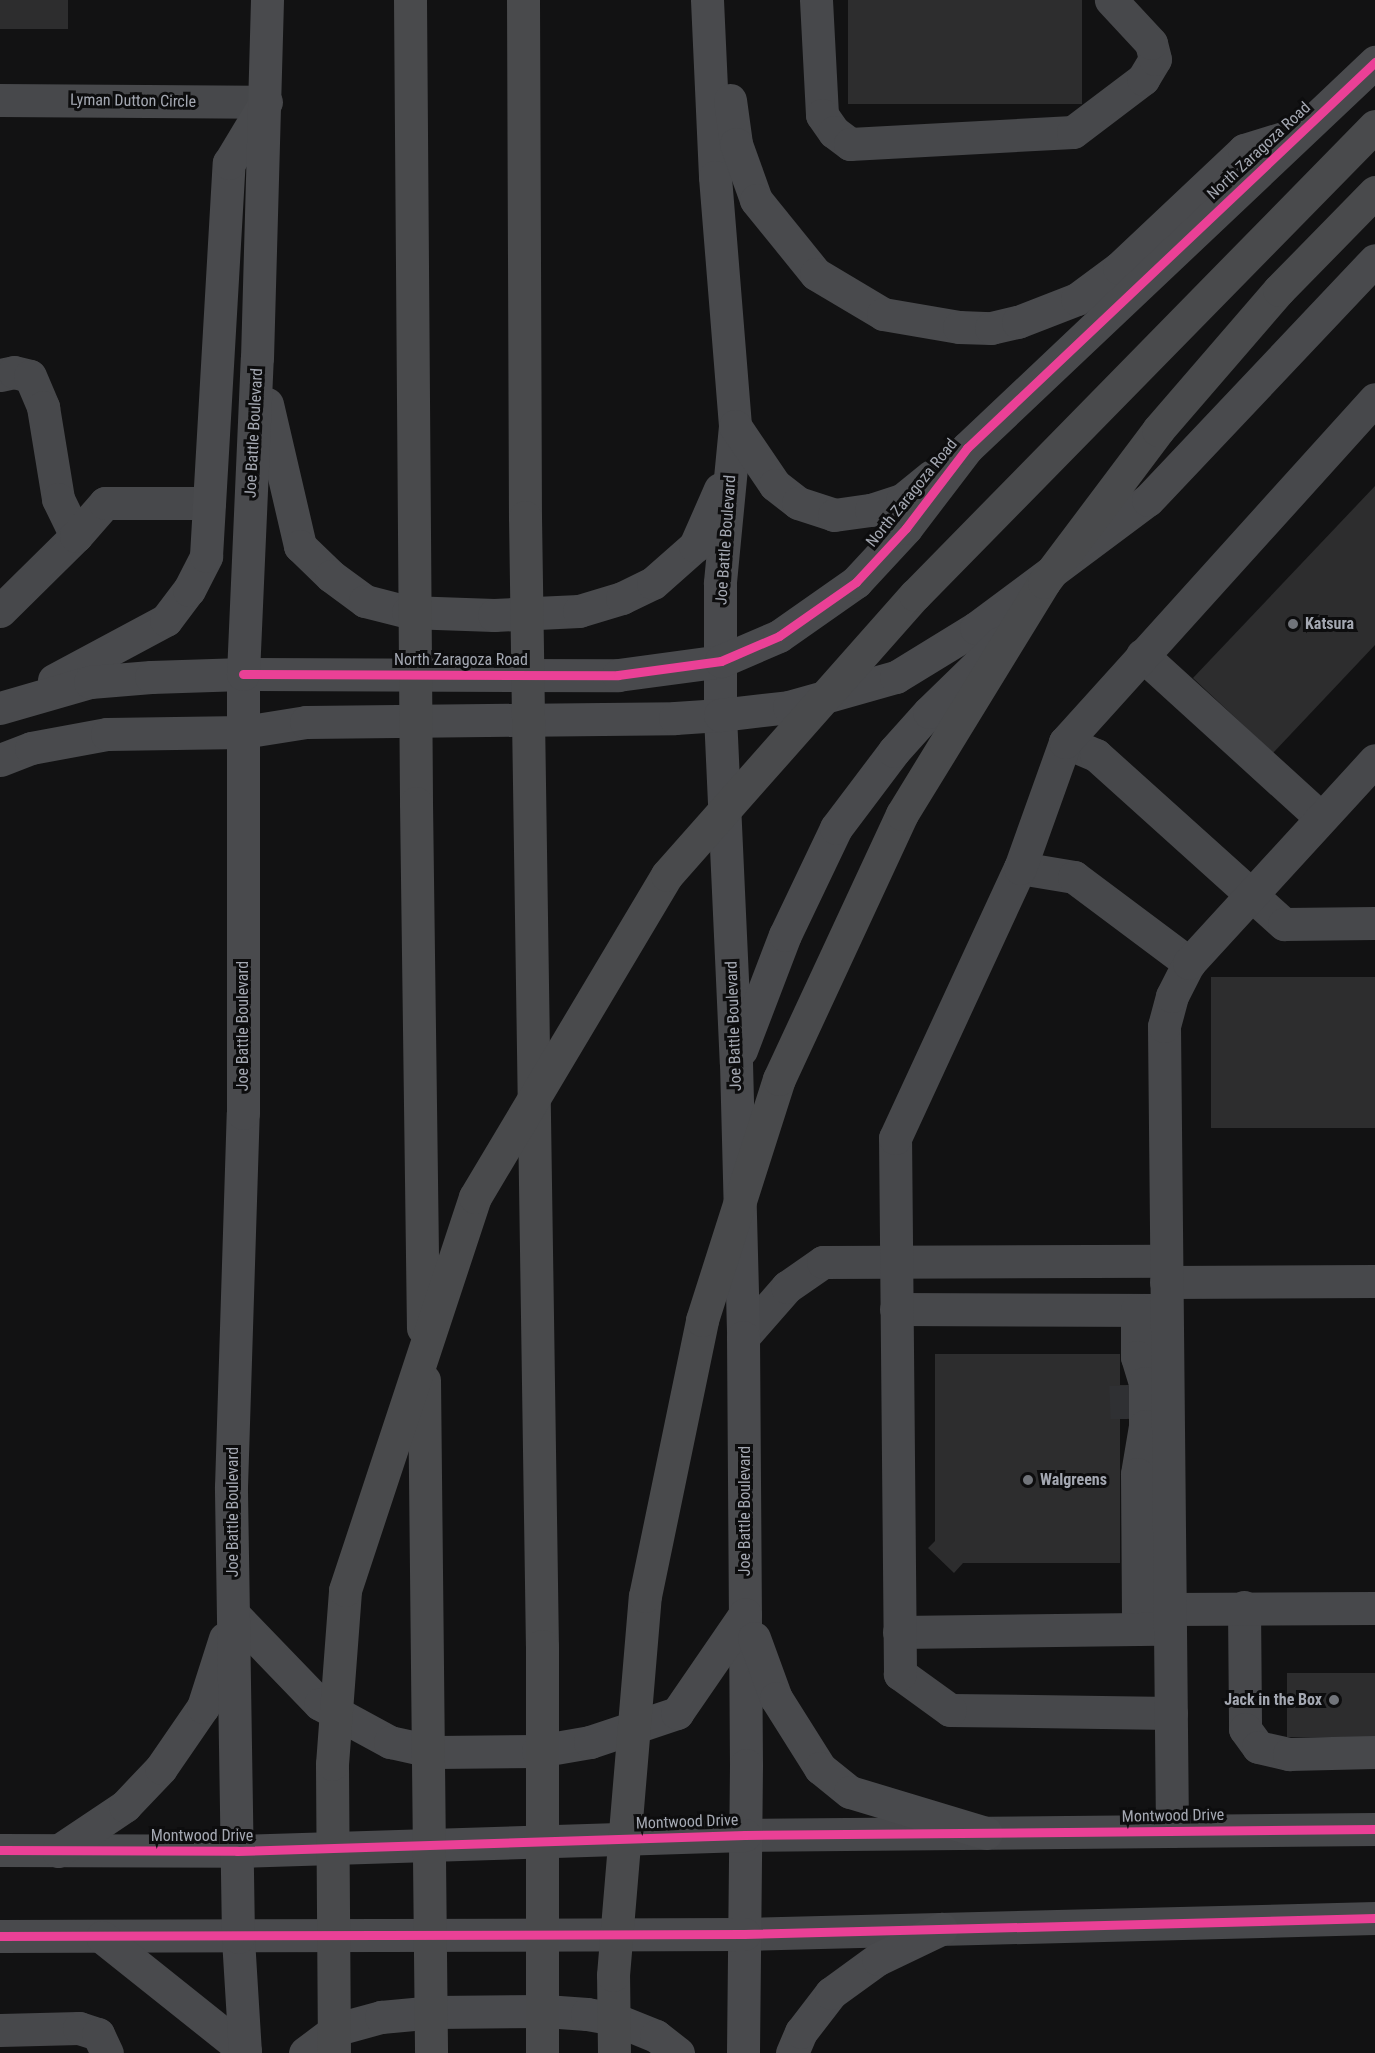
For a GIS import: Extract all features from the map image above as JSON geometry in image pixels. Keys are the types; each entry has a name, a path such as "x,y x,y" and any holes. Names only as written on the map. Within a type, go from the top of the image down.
{"highway":[{"path":"410,0 416,802 428,1645 431,2053"},
{"path":"523,0 525,517 542,1646 542,2053"},
{"path":"334,2053 332,1764 345,1590 475,1197 668,875 915,595 1375,126"},
{"path":"614,2053 613,1975 645,1596 702,1320 779,1079 902,814 1044,582 1158,430 1279,290 1375,192"}],"main road":[{"name":"Joe Battle Boulevard","path":"245,2052 238,1936 231,1487 243,1113 243,674 257,358 266,102 267,0"},
{"name":"Joe Battle Boulevard","path":"707,0 715,177 735,426 720,583 720,715 736,1063 743,1337 746,1614 743,2053"},
{"path":"707,0 721,47 736,144 756,200 816,274 883,314 970,328 992,328 1033,318 1077,298 1119,268 1244,150 1300,132"},
{"name":"North Zaragoza Road","path":"0,708 90,682 151,676 243,674 618,675 721,661 779,636 856,582 906,528 967,448 1375,62"},
{"path":"0,708 166,620 189,590 206,556 229,162 266,102"},
{"path":"736,1063 785,935 836,828 894,751 928,712 1148,500 1375,260"},
{"path":"257,358 284,488 300,546 331,576 365,601 408,612 494,615 579,611 622,598 653,583 695,546 723,483 735,426"},
{"path":"735,426 775,485 798,503 834,515 871,510 902,501 967,448"},
{"path":"0,760 31,748 107,734 243,732 306,722 675,718 789,706 896,676 976,628 1148,500"},
{"path":"58,1851 125,1806 161,1768 203,1707 233,1614 320,1704 390,1742 436,1752 538,1750 591,1742 677,1713 746,1614"},
{"path":"746,1614 776,1698 820,1768 850,1792 986,1833"},
{"name":"Montwood Drive","path":"0,1850 237,1851 745,1835"},
{"path":"792,2053 801,2032 831,1993 878,1959 941,1929"},
{"path":"0,1936 744,1934"},
{"path":"102,1936 245,2052"},
{"path":"305,2053 337,2029 381,2017 435,2012 545,2011 587,2014 614,2019 656,2036 678,2053"}],"street":[{"path":"816,0 822,115 834,132 850,144 1073,132 1143,79 1155,59 1151,43 1111,0"},
{"name":"Lyman Dutton Circle","path":"0,99 266,102"},
{"path":"0,375 15,372 30,376 43,407 58,499 76,536"},
{"path":"1170,1713 950,1710 900,1674 895,1138 1020,868 1065,742 1375,399"},
{"path":"0,611 76,536 105,503 209,503"},
{"path":"1142,655 1322,818"},
{"path":"1065,742 1096,755 1284,924 1375,923"},
{"path":"1159,1622 1159,1291 1164,1026 1172,996 1189,963 1375,760"},
{"path":"1020,868 1074,877 1189,963"},
{"path":"743,1337 787,1287 823,1262 895,1260 1159,1291"},
{"path":"896,1309 1159,1291 1375,1281"},
{"path":"1137,1474 1145,1426 1145,1383 1132,1371 1159,1291"},
{"path":"1127,1419 1159,1622 1170,1713 1172,1831"},
{"path":"899,1632 1159,1622 1244,1607 1375,1608"},
{"path":"1244,1607 1245,1729 1258,1747 1289,1754 1375,1752"},
{"name":"Montwood Drive","path":"745,1835 1375,1829"},
{"path":"744,1934 1375,1918"},
{"path":"0,2030 41,2041 79,2028 98,2034 107,2053"}],"building":[{"path":"0,0 68,0 68,29 0,29"},
{"path":"848,0 1082,0 1082,104 848,104"},
{"path":"1375,486 1375,645 1273,753 1193,678"},
{"path":"1211,977 1375,977 1375,1128 1211,1128"},
{"name":"Walgreens","path":"935,1354 1120,1354 1120,1385 1132,1385 1132,1419 1120,1419 1120,1563 963,1563 954,1573 928,1548 935,1541"},
{"path":"1287,1673 1375,1673 1375,1737 1287,1737"}],"tunnel":[{"path":"1126,1385 1127,1419"}],"cycle path":[{"path":"243,674 618,675 721,661 779,636 856,582 906,528 967,448 1375,62"},
{"path":"0,1850 237,1851 745,1835 1375,1829"},
{"path":"0,1936 744,1934 1375,1918"}],"place":[{"name":"Katsura","path":"1293,624"},
{"name":"Walgreens","path":"1028,1480"},
{"name":"Jack in the Box","path":"1334,1700"}]}
